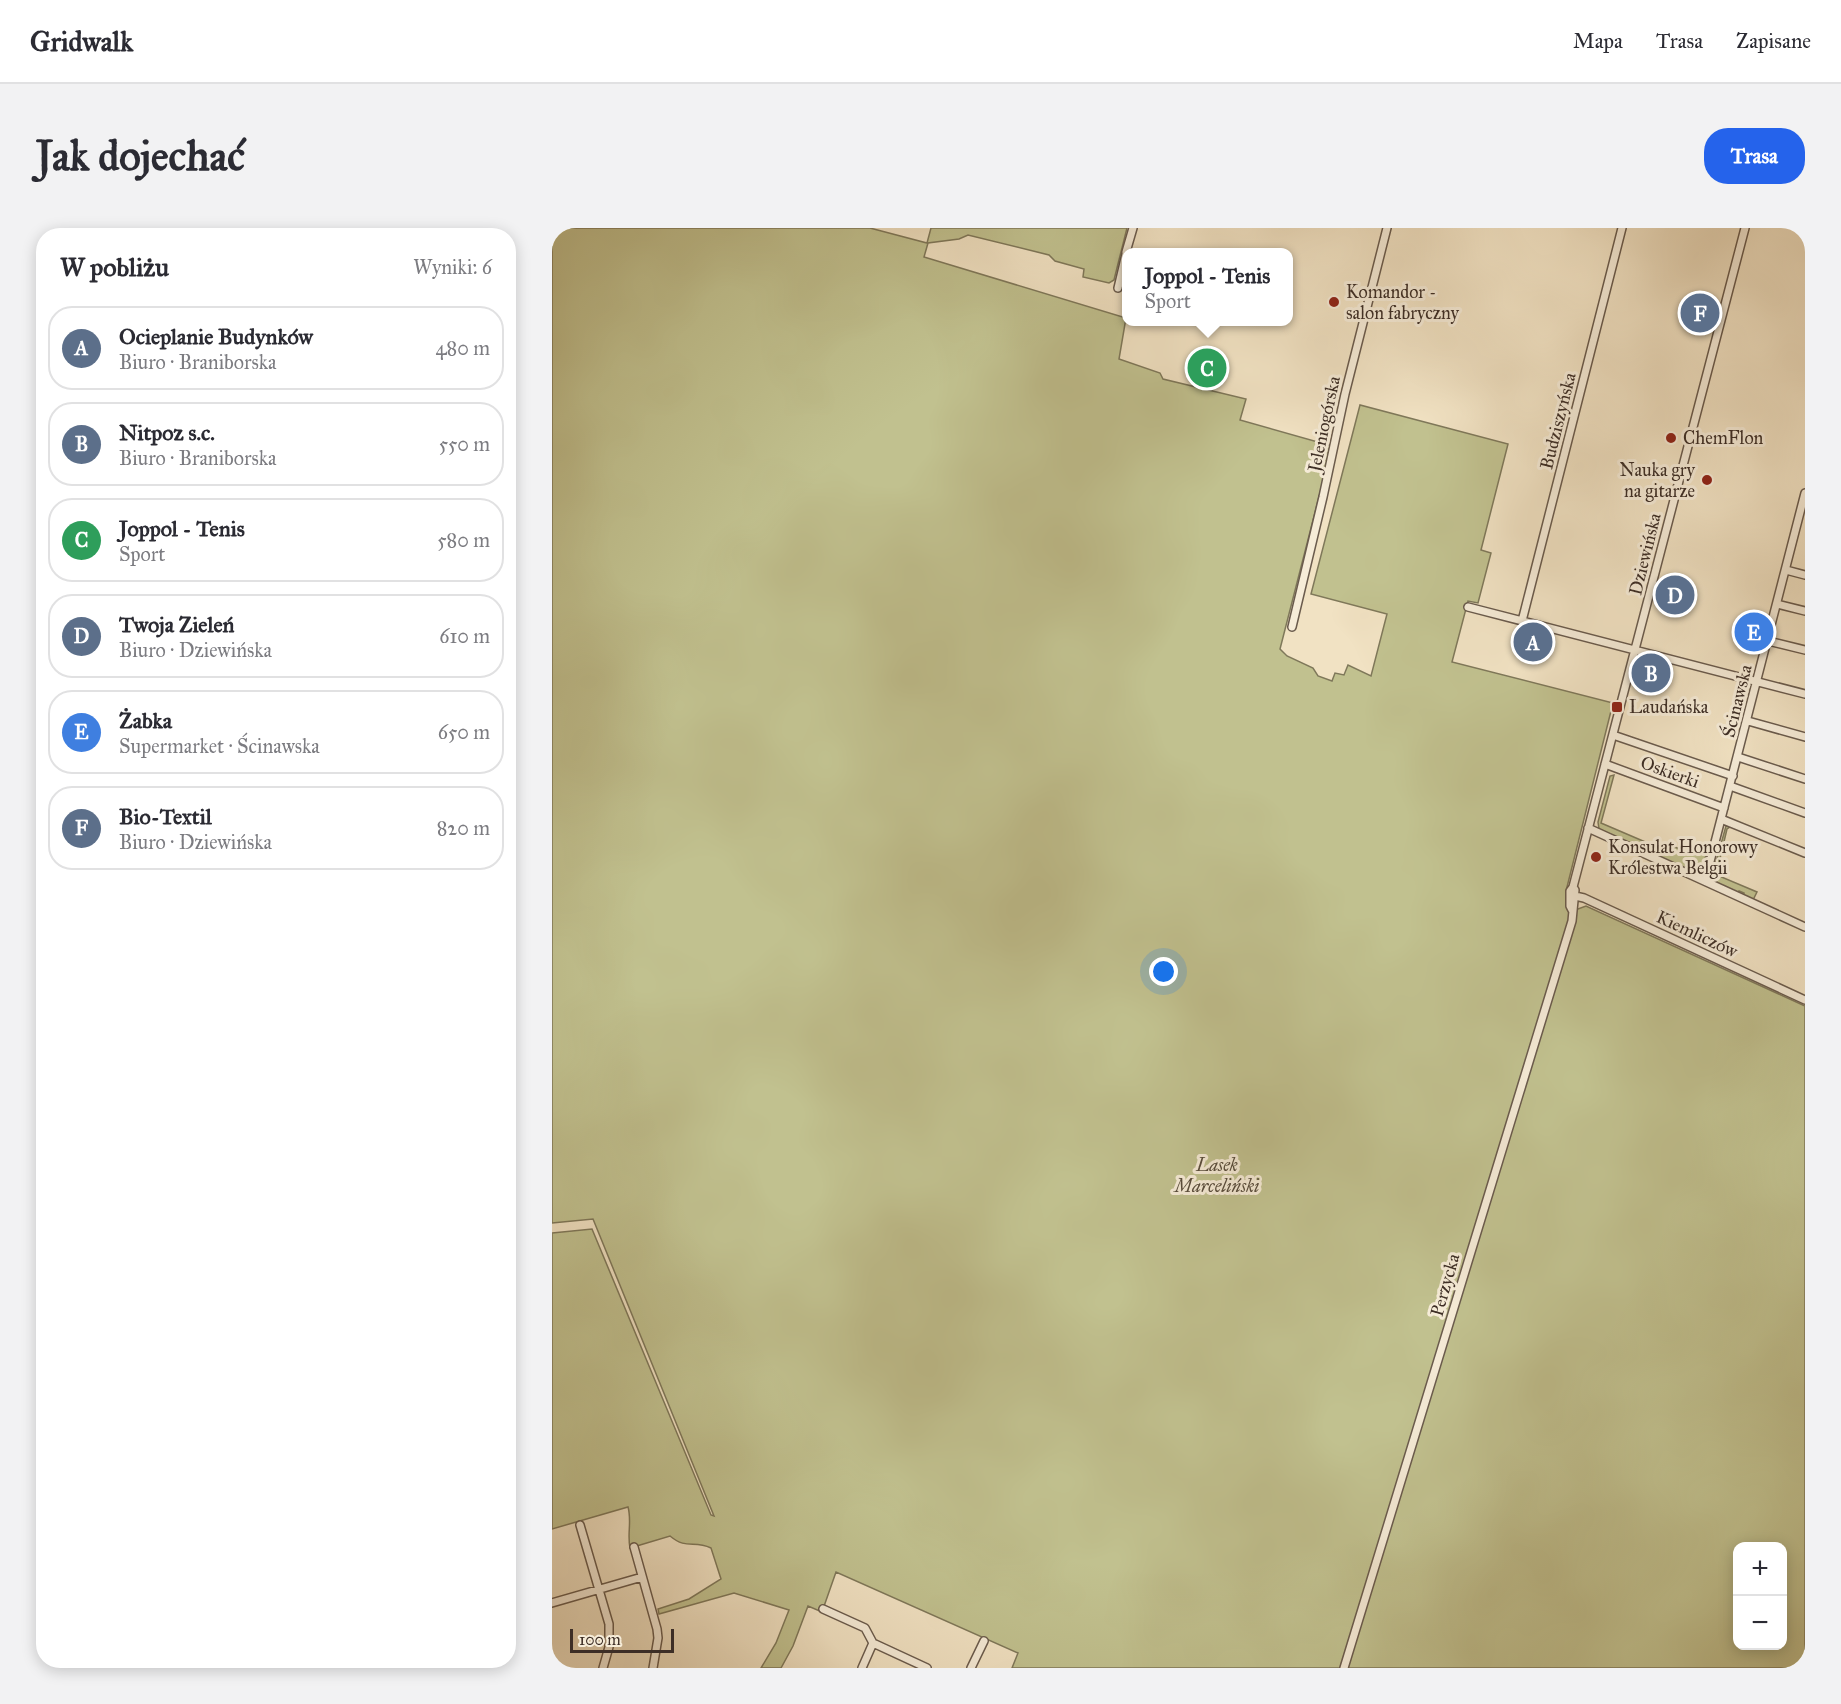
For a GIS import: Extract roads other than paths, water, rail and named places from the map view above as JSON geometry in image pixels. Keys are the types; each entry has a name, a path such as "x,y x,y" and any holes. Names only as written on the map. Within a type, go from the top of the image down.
{"street":[{"path":"1127,248 1133,228"},
{"name":"Jeleniogórska","path":"1292,627 1345,394 1387,228"},
{"name":"Budziszyńska","path":"1522,621 1622,228"},
{"name":"Dziewińska","path":"1572,910 1570,891 1573,887 1636,650 1745,228"},
{"path":"1118,288 1122,270"},
{"name":"Ścinawska","path":"1705,881 1805,493"},
{"path":"1796,526 1805,528"},
{"path":"1786,570 1805,575"},
{"path":"1777,604 1805,612"},
{"path":"1468,607 1805,694"},
{"path":"1768,641 1805,650"},
{"path":"1748,721 1805,737"},
{"path":"1613,735 1733,776"},
{"path":"1738,757 1805,779"},
{"name":"Oskierki","path":"1605,765 1724,808"},
{"path":"1730,786 1805,813"},
{"path":"1721,819 1805,853"},
{"path":"1588,828 1805,927"},
{"name":"Dziewińska","path":"1572,910 1575,907 1573,887"},
{"name":"Kiemliczów","path":"1575,896 1584,898 1805,1000"},
{"name":"Perzycka","path":"1344,1668 1520,1095 1572,921 1572,910"},
{"path":"580,1525 609,1632 609,1647 603,1668"},
{"path":"634,1547 657,1629 658,1638 653,1668"},
{"path":"552,1603 642,1577"},
{"path":"823,1609 865,1628 873,1643 927,1668"},
{"path":"971,1668 984,1641"},
{"path":"862,1668 873,1643"}],"place":[{"name":"Komandor - salon fabryczny","path":"1334,302"},
{"name":"Bio-Textil","path":"1700,313"},
{"name":"Joppol - Tenis","path":"1207,368"},
{"name":"ChemFlon","path":"1671,438"},
{"name":"Nauka gry na gitarze","path":"1707,480"},
{"name":"Twoja Zieleń","path":"1675,595"},
{"name":"Żabka","path":"1754,632"},
{"name":"Ocieplanie Budynków","path":"1533,642"},
{"name":"Nitpoz s.c.","path":"1651,673"},
{"name":"Laudańska","path":"1617,707"},
{"name":"Konsulat Honorowy Królestwa Belgii","path":"1596,857"}],"park label":[{"name":"Lasek Marceliński","path":"1217,1175"}]}
